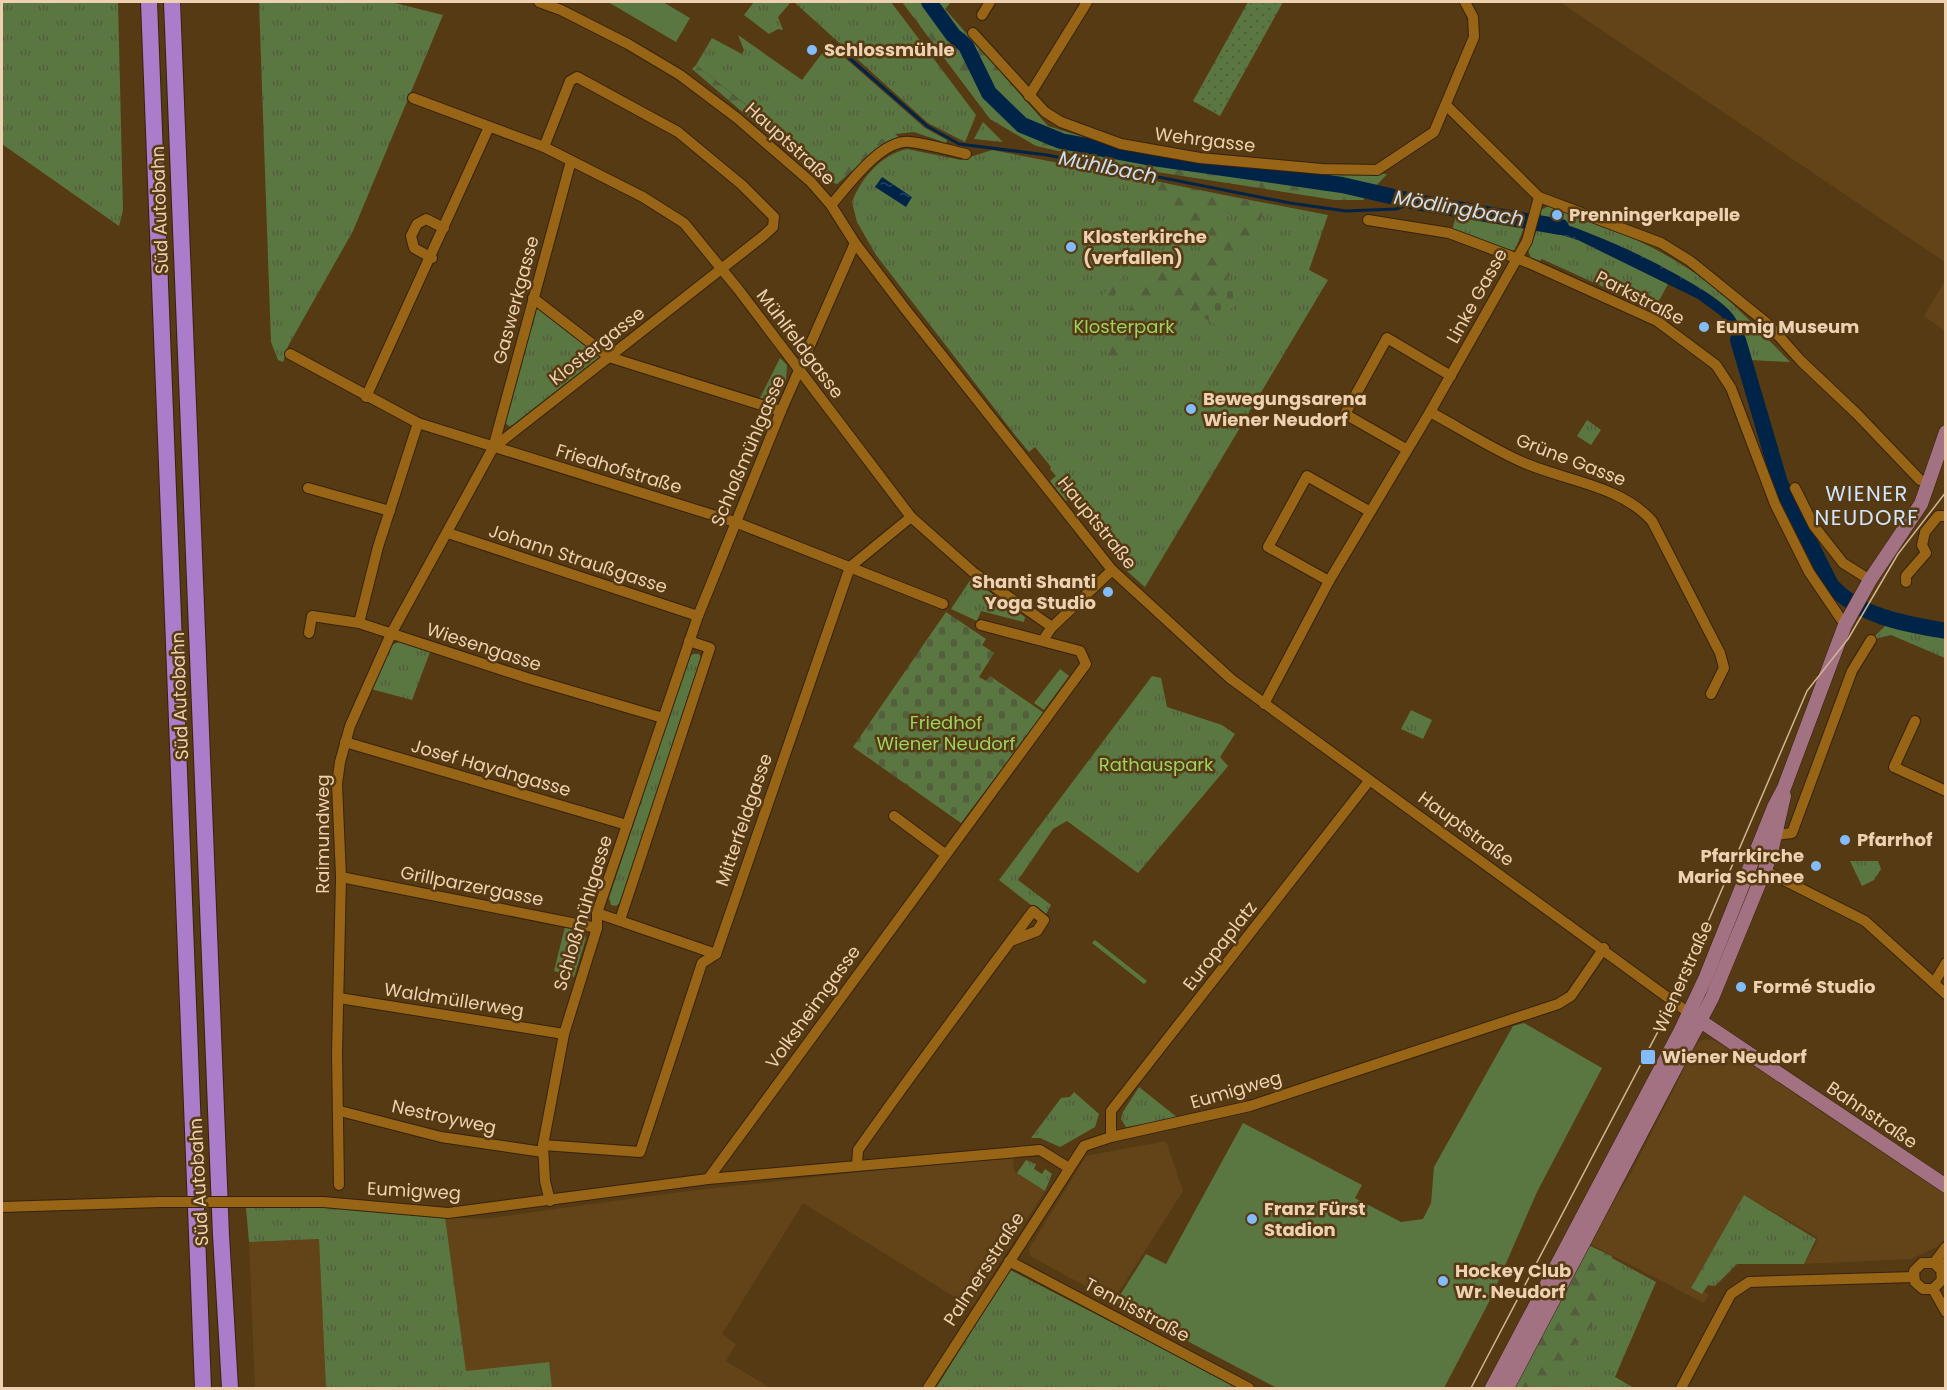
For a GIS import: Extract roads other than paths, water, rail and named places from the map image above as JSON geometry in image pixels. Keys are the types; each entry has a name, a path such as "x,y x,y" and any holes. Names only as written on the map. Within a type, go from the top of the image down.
{"highway":[{"name":"Süd Autobahn","path":"149,2 203,1389"},
{"name":"Süd Autobahn","path":"172,2 221,1235 230,1389"}],"main road":[{"name":"Wienerstraße","path":"1560,1273 1689,1013 1774,807 1784,788 1848,619 1870,580 1921,504 1946,432"},
{"name":"Wienerstraße","path":"1560,1273 1701,1022 1764,870 1783,809 1784,788"},
{"name":"Bahnstraße","path":"1689,1013 1946,1186"},
{"path":"1492,1389 1560,1273"},
{"path":"1507,1389 1560,1273"}],"street":[{"name":"Hauptstraße","path":"538,2 561,10 618,39 680,75 811,182 831,205 855,243 1112,570 1191,645 1264,704 1604,948 1689,1013"},
{"path":"982,15 990,2"},
{"path":"1029,96 1087,2"},
{"name":"Wehrgasse","path":"974,33 1045,112 1061,122 1121,144 1200,158 1322,169 1377,170 1434,132 1458,70 1474,37 1473,17 1465,2"},
{"name":"Klostergasse","path":"493,448 762,237 772,227 774,217 742,185 678,132 577,77 570,81 544,147"},
{"name":"Mühlfeldgasse","path":"413,98 544,147 643,197 684,223 911,517 973,572 1052,627"},
{"path":"1446,105 1539,197 1660,243 1690,261 1769,325 1801,361 1857,414 1920,480 1929,483"},
{"path":"366,397 432,258 489,127"},
{"path":"831,205 867,164 891,146 908,142 966,154"},
{"name":"Gaswerkgasse","path":"493,448 571,161"},
{"name":"Linke Gasse","path":"1264,704 1329,581 1451,376 1517,258 1532,226 1539,197"},
{"path":"432,258 414,248 411,236 417,224 426,219 444,228"},
{"name":"Parkstraße","path":"1368,220 1449,233 1517,258 1644,314 1685,340 1716,364 1731,388 1775,504 1809,572 1848,619"},
{"name":"Schloßmühlgasse","path":"550,1201 543,1148 564,1034 597,928 597,913 698,616 735,522 855,243"},
{"path":"533,298 609,357 782,411"},
{"path":"1406,449 1345,414 1387,338 1451,376"},
{"name":"Friedhofstraße","path":"290,354 418,423 735,522 944,604"},
{"name":"Grüne Gasse","path":"1430,412 1518,460 1624,497 1642,509 1653,521 1719,653 1724,668 1711,694"},
{"path":"359,623 390,511 418,423"},
{"name":"Raimundweg","path":"339,1185 340,1111 337,1053 340,877 337,784 345,742 391,634 493,448"},
{"path":"1329,581 1268,547 1307,476 1369,511"},
{"path":"1795,488 1814,526 1843,563 1870,580"},
{"path":"307,490 390,511"},
{"path":"1906,582 1906,576 1926,553 1922,545 1925,532 1938,516 1946,516"},
{"path":"850,567 911,517"},
{"name":"Johann Straußgasse","path":"448,533 698,616"},
{"name":"Mitterfeldgasse","path":"640,1152 702,963 716,954 850,567"},
{"path":"981,625 1043,640 1052,627 1112,570"},
{"name":"Wiesengasse","path":"309,633 312,616 359,623 527,678 663,718"},
{"name":"Volksheimgasse","path":"708,1179 1086,664 1080,651 1043,640"},
{"path":"1776,835 1792,833 1852,671 1871,640"},
{"name":"Schloßmühlgasse","path":"620,920 710,648 689,641"},
{"path":"1915,721 1894,767 1946,791"},
{"name":"Josef Haydngasse","path":"345,742 627,825"},
{"name":"Europaplatz","path":"1111,1137 1111,1111 1369,781"},
{"path":"894,816 945,854"},
{"path":"1764,870 1865,921 1946,994"},
{"name":"Grillparzergasse","path":"340,877 597,928"},
{"path":"597,913 716,954"},
{"path":"857,1164 858,1150 921,1060 1011,940"},
{"name":"Eumigweg","path":"2,1207 161,1202 323,1202 448,1213 708,1179 1040,1149 1069,1168 1084,1146 1111,1137 1250,1106 1558,1004 1571,996 1604,948"},
{"path":"1934,983 1946,963"},
{"name":"Waldmüllerweg","path":"339,998 564,1034"},
{"name":"Nestroyweg","path":"340,1111 441,1137 543,1148 640,1152"},
{"name":"Palmersstraße","path":"928,1389 1069,1168"},
{"path":"1934,1288 1942,1280 1940,1265 1946,1247"},
{"name":"Tennisstraße","path":"1009,1261 1249,1389"},
{"path":"1934,1288 1918,1286 1914,1277 1917,1266 1922,1263 1940,1265"},
{"path":"1681,1389 1731,1294 1749,1282 1914,1277"},
{"path":"1934,1288 1946,1312"}],"water":[{"path":"882,177 912,197 906,207 875,187"},
{"path":"1541,216 1629,250 1712,296 1729,310 1737,321 1750,360 1738,365 1731,336 1721,316 1698,299 1578,240 1538,228"}],"waterway":[{"name":"Mödlingbach","path":"929,2 953,35 966,46 989,93 1022,125 1061,141 1146,157 1342,185 1416,202 1561,227"},
{"name":"Mühlbach","path":"832,43 927,126 959,144 1047,155 1290,203 1346,211 1396,209 1416,202"},
{"name":"Mödlingbach","path":"1738,340 1780,483 1831,585 1843,596 1870,612 1900,622 1946,631"}],"tram line":[{"path":"1471,1388 1674,1001 1807,691 1848,639 1898,554 1946,492"}],"place":[{"name":"Schlossmühle","path":"812,50"},
{"name":"Prenningerkapelle","path":"1557,215"},
{"name":"Klosterkirche (verfallen)","path":"1071,247"},
{"name":"Eumig Museum","path":"1704,327"},
{"name":"Bewegungsarena Wiener Neudorf","path":"1191,409"},
{"name":"Shanti Shanti Yoga Studio","path":"1108,592"},
{"name":"Pfarrhof","path":"1845,840"},
{"name":"Pfarrkirche Maria Schnee","path":"1816,866"},
{"name":"Formé Studio","path":"1741,987"},
{"name":"Wiener Neudorf","path":"1648,1057"},
{"name":"Franz Fürst Stadion","path":"1252,1219"},
{"name":"Hockey Club Wr. Neudorf","path":"1443,1281"}],"district":[{"name":"WIENER NEUDORF","path":"1867,506"}],"park label":[{"name":"Klosterpark","path":"1124,327"},
{"name":"Friedhof Wiener Neudorf","path":"946,733"},
{"name":"Rathauspark","path":"1156,765"}]}
